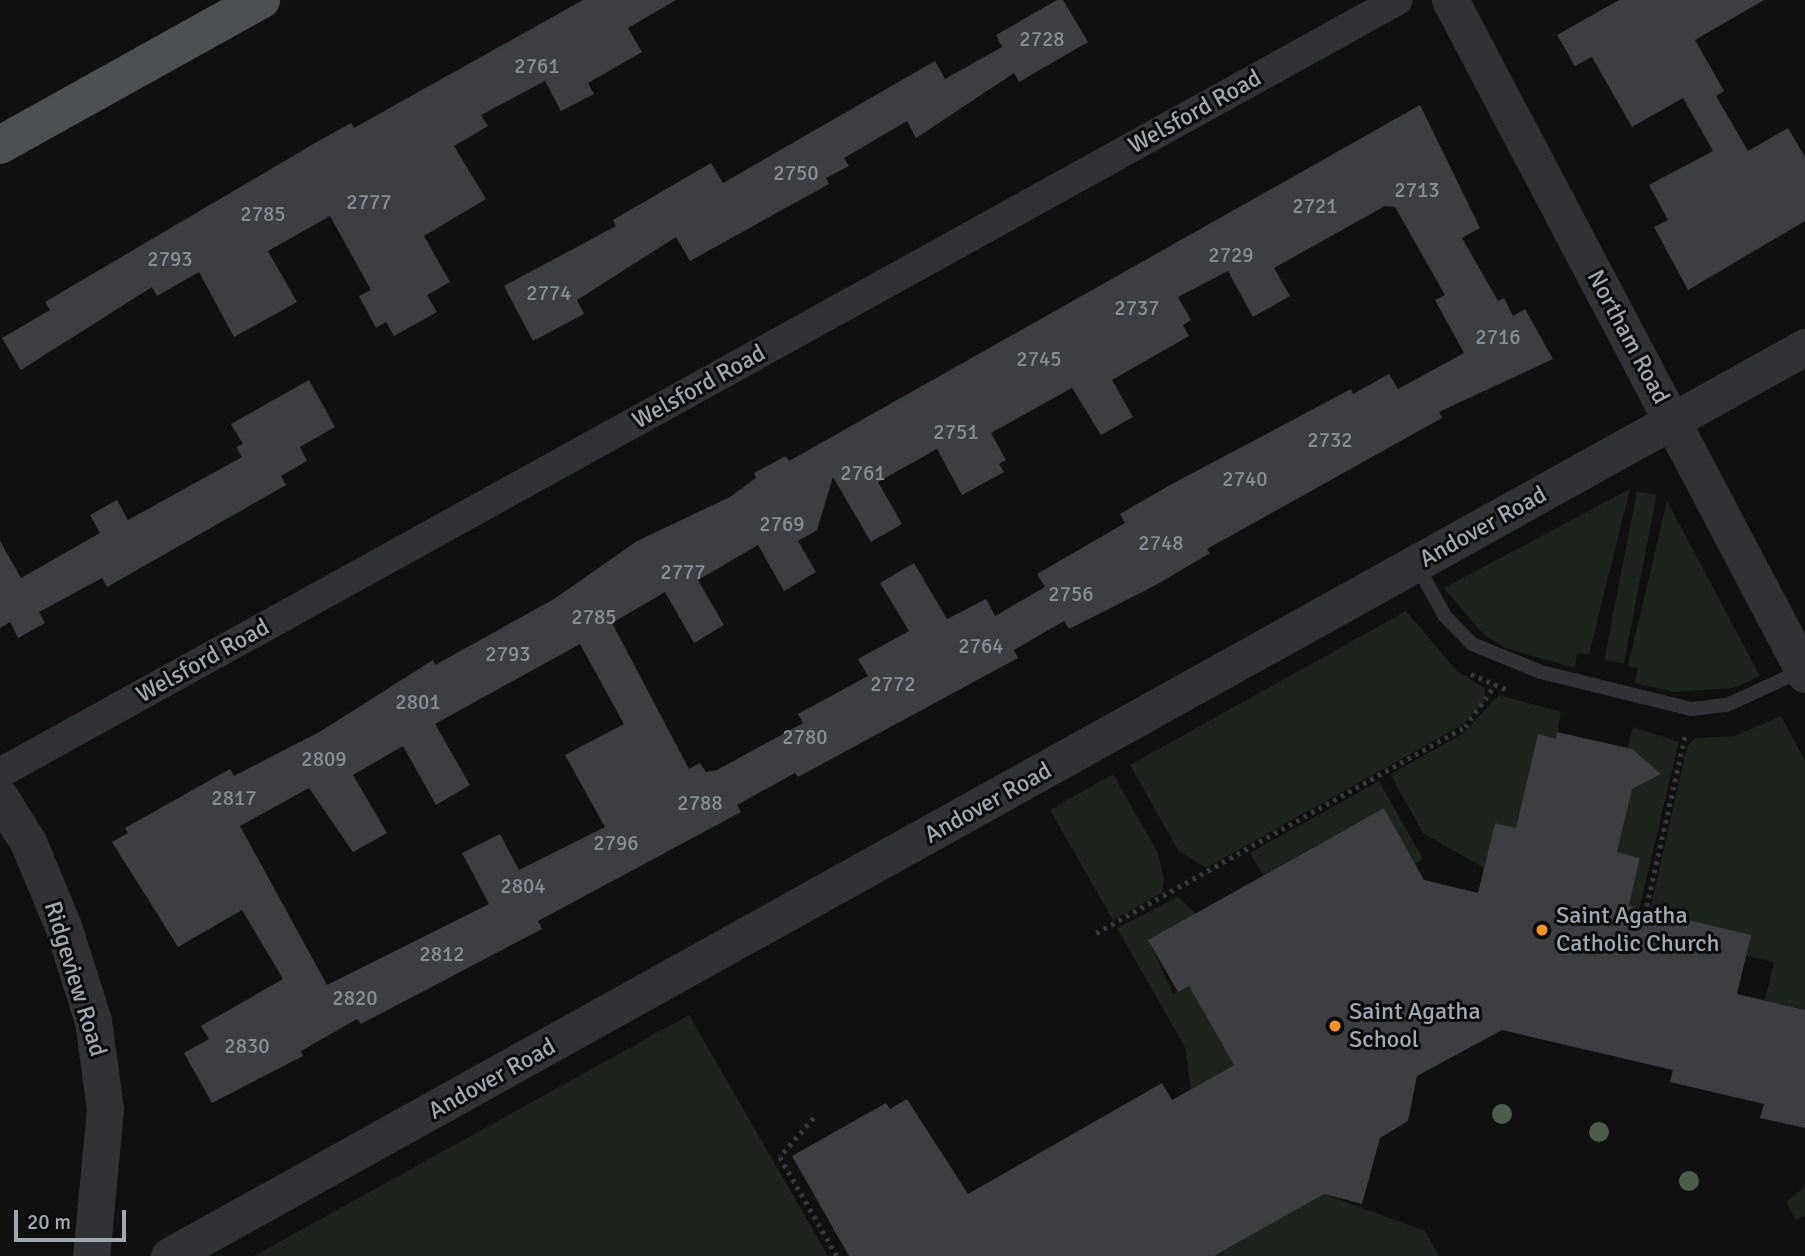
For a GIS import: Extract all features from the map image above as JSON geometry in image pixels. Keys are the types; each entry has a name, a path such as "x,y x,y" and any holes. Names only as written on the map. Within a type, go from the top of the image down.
{"main road":[{"path":"0,145 261,0"}],"street":[{"name":"Welsford Road","path":"0,773 1398,0"},
{"name":"Northam Road","path":"1450,0 1804,672"},
{"name":"Andover Road","path":"169,1256 1805,347"},
{"name":"Ridgeview Road","path":"0,797 28,842 64,926 93,1021 105,1109 91,1256"}],"lane":[{"path":"1416,564 1445,616 1472,643 1541,672 1692,709 1727,705 1804,672"}],"path":[{"path":"1096,933 1465,727 1495,685"},
{"path":"1641,930 1685,735"},
{"path":"814,1118 780,1157 837,1256"}],"shaded area":[{"path":"1630,489 1589,655 1577,653 1575,668 1505,648 1483,634 1444,588"},
{"path":"1637,491 1657,495 1624,664 1604,660"},
{"path":"1667,501 1760,676 1733,688 1673,692 1635,683 1638,668 1628,666"},
{"path":"1406,611 1457,671 1485,688 1484,702 1462,725 1206,868 1178,850 1130,765"},
{"path":"1499,695 1561,712 1556,739 1538,735 1516,828 1495,823 1484,868 1423,833 1390,774 1461,735"},
{"path":"1781,716 1805,761 1805,1010 1765,1000 1774,962 1645,932 1687,746 1696,738 1735,736"},
{"path":"1633,727 1679,742 1634,930 1624,927 1640,858 1617,852 1633,783 1652,767 1626,756"},
{"path":"1113,774 1158,853 1164,880 1162,893 1113,920 1050,810"},
{"path":"1379,781 1423,859 1415,864 1384,808 1263,875 1250,853"},
{"path":"1178,897 1196,914 1149,941 1173,994 1189,986 1234,1065 1191,1089 1185,1047 1117,928"},
{"path":"689,1015 828,1256 254,1256"},
{"path":"1805,1186 1805,1215 1796,1220 1786,1202"},
{"path":"1324,1194 1425,1231 1439,1256 1214,1256"}],"building":[{"path":"583,0 676,0 628,28 642,52 588,83 594,94 561,111 545,81 481,115 488,126 454,146 486,199 424,236 450,282 427,295 437,312 394,336 386,322 376,328 359,296 371,290 330,216 268,251 297,302 234,337 199,272 157,296 152,287 21,370 2,338 50,310 45,302 315,143 351,123 354,128"},
{"path":"1057,0 1063,0 1088,42 1019,82 1014,73 916,138 907,121 844,158 849,166 826,178 829,184 690,261 676,237 577,300 584,314 533,341 504,286 616,226 613,220 711,163 723,183 935,61 945,79 1002,47 996,35"},
{"path":"1619,0 1764,0 1695,40 1724,91 1716,96 1748,151 1788,128 1805,157 1805,221 1688,290 1654,227 1668,220 1649,185 1713,151 1683,98 1632,127 1592,57 1575,66 1557,35"},
{"path":"1420,105 1480,228 1462,238 1498,301 1504,298 1513,316 1525,309 1553,359 1439,412 1442,418 1207,549 1210,553 1156,585 1069,629 1064,621 1014,650 1018,658 798,777 795,773 737,805 741,812 538,921 542,929 361,1024 357,1019 301,1051 303,1056 212,1103 184,1053 209,1039 201,1026 283,979 242,910 178,947 112,842 128,833 125,828 230,769 234,776 321,731 433,660 435,665 554,599 637,541 730,497 756,478 754,473 786,456 789,461","holes":["1385,206 1395,207 1445,295 1435,300 1464,353 1398,389 1389,374 1353,394 1351,389 1170,485 1120,514 1125,523 1037,574 1045,587 995,616 986,599 947,619 914,563 880,583 909,631 858,659 868,676 798,714 803,723 717,770 706,772 700,763 689,769 612,623 665,592 694,643 724,625 698,580 758,545 784,591 816,572 798,541 817,530 833,477 871,542 902,524 878,482 937,449 962,495 1004,472 999,464 1006,460 991,433 1072,388 1101,435 1133,417 1112,380 1189,336 1183,325 1191,320 1178,297 1228,271 1253,317 1290,296 1274,268","580,644 624,724 565,755 605,827 519,870 500,834 462,853 489,904 327,985 240,826 309,788 353,852 387,833 353,775 403,746 436,805 470,785 435,724"]},
{"path":"309,380 335,427 300,447 307,461 281,476 286,485 107,587 102,578 39,612 45,623 18,638 10,622 0,628 0,541 21,578 100,533 90,515 117,500 128,520 242,457 236,447 243,444 231,424"},
{"name":"Saint Agatha School","path":"1557,732 1632,749 1661,774 1632,789 1617,852 1640,858 1629,906 1751,935 1737,994 1805,1010 1805,1128 1760,1118 1764,1104 1670,1082 1673,1070 1502,1030 1417,1076 1408,1121 1380,1138 1362,1204 1324,1194 1214,1256 849,1256 792,1156 886,1103 890,1109 907,1099 968,1194 1162,1083 1172,1100 1234,1065 1189,986 1178,992 1148,940 1384,808 1424,880 1478,893 1495,823 1516,828 1538,734 1556,739"}],"place":[{"name":"Saint Agatha Catholic Church","path":"1542,930"},
{"name":"Saint Agatha School","path":"1335,1026"}]}
